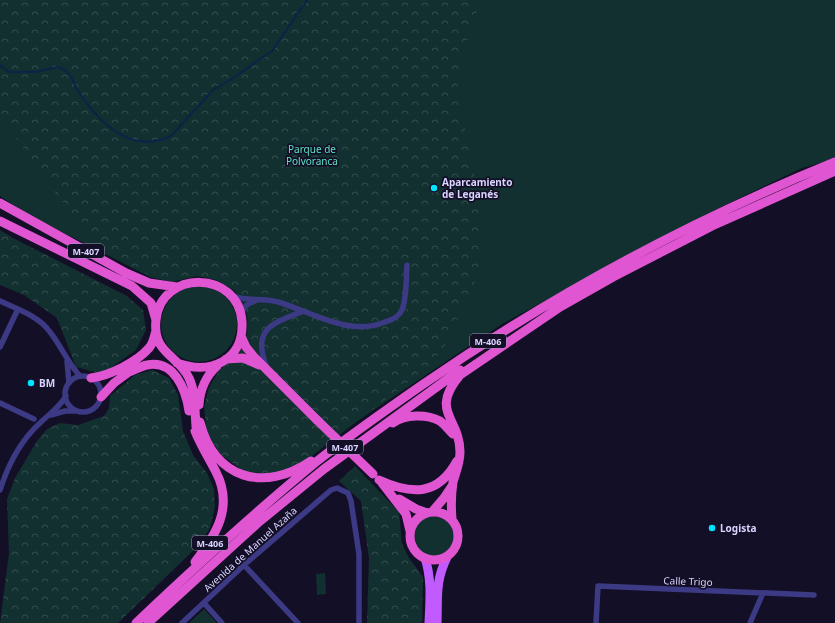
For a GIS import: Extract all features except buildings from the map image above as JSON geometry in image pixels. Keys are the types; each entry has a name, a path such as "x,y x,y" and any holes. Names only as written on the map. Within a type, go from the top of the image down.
{"highway":[{"name":"M-406","path":"136,623 180,581 317,461 387,409 468,353 609,268 707,219 835,162"},
{"name":"M-406","path":"148,623 258,522 324,468 473,360 613,277 712,226 835,171"},
{"name":"M-407","path":"0,203 126,273 149,283 177,287"},
{"name":"M-407","path":"0,221 132,286 151,303 156,320 156,331 162,347 175,361 191,368 205,368 237,357 248,360 271,372"},
{"name":"M-407","path":"156,320 160,307 167,296 177,287 188,283 211,283 222,288 231,295"},
{"path":"222,362 232,353 241,336 242,318 238,306 231,295"},
{"name":"M-406","path":"452,520 451,502 453,483 460,454 458,439 448,416 446,402 450,387 460,375 554,311"},
{"path":"91,378 109,374 142,355 149,348 156,331"},
{"name":"M-407","path":"241,336 246,347 393,495 406,514 413,548 425,558"},
{"path":"101,397 114,383 151,358 161,357 175,361"},
{"name":"M-406","path":"175,361 189,378 193,391 197,435"},
{"name":"M-406","path":"222,362 208,374 199,395 199,408 203,433 213,454 221,462 239,474 252,478 268,479 291,472 309,463 368,418 387,409"},
{"name":"M-406","path":"129,372 146,365 156,364 165,366 175,375 183,386 197,435 221,485 222,510 212,540 180,581"},
{"name":"M-406","path":"324,468 396,421 408,417 420,417 439,421 458,439"},
{"path":"376,477 397,488 408,491 422,490 435,485 445,478 453,469 460,454"},
{"name":"M-406","path":"429,512 444,498 453,483"},
{"name":"M-407","path":"393,495 416,510 446,515 452,520"},
{"path":"410,533 416,520 429,512"},
{"path":"425,558 440,560 447,557 456,546 458,532 452,520"}],"main road":[{"path":"437,623 437,585 440,572 447,557"},
{"path":"425,558 431,585 429,623"}],"street":[{"path":"231,295 246,299 263,298 352,327 373,326 389,321 401,312 404,302 407,265"},
{"path":"242,318 243,309 247,304 263,298"},
{"path":"0,301 34,317 50,331 66,359 80,376 91,378 99,386 101,397 99,402 92,410 82,412 69,405 66,396"},
{"path":"0,347 18,309"},
{"path":"271,372 261,349 262,336 271,326 304,311"},
{"path":"0,490 6,471 27,437 61,404 66,396 69,383 66,359"},
{"path":"69,383 80,376"},
{"path":"0,403 34,419"},
{"path":"44,420 54,413 76,410"},
{"name":"Avenida de Manuel Azaña","path":"182,623 244,565 331,490 337,488 348,493 351,501 359,554 359,623"},
{"path":"244,565 296,623"},
{"name":"Calle Trigo","path":"596,623 598,586 814,595"},
{"path":"750,623 763,593"},
{"path":"204,603 222,623"}],"green space":[{"name":"Parque de Polvoranca","path":"0,0 835,0 835,159 802,168 723,206 502,324 341,432 250,344 247,331 248,311 240,292 221,281 197,276 172,282 150,277 27,214 0,196"},
{"name":"Parque de Polvoranca","path":"0,0 483,0 472,26 458,76 460,110 472,158 478,202 480,247 478,276 444,348 428,367 304,462 275,474 245,472 221,455 207,434 204,407 209,387 220,369 239,354 249,329 246,312 235,291 213,278 197,276 183,279 157,278 131,267 100,250 50,186 0,115"},
{"path":"0,230 127,296 143,310 146,330 136,350 102,374 76,367 57,318 24,295 0,285"},
{"path":"199,286 213,289 226,297 234,310 237,324 234,338 226,351 213,359 199,362 185,359 172,351 164,338 161,324 164,310 172,297 185,289"},
{"path":"152,370 169,378 178,395 183,431 193,455 207,473 214,489 215,507 210,528 198,546 118,623 0,623 9,553 7,499 15,478 37,441 47,429 60,423 78,425 104,416 109,408 110,396 135,375"},
{"path":"355,466 399,512 402,544 409,558 423,577 422,623 367,623 369,558 361,501 339,481"},
{"path":"434,516 448,522 454,536 448,550 434,556 420,550 414,536 420,522"},
{"path":"325,573 326,594 317,595 316,574"},
{"path":"204,609 217,623 189,623"}],"waterway":[{"path":"0,65 8,72 36,72 58,67 63,69 72,78 77,90 88,105 107,125 130,139 143,142 156,141 171,136 213,90 272,51 307,0"}],"place":[{"name":"Aparcamiento de Leganés","path":"434,188"},
{"name":"BM","path":"31,383"},
{"name":"Logista","path":"712,528"}]}
